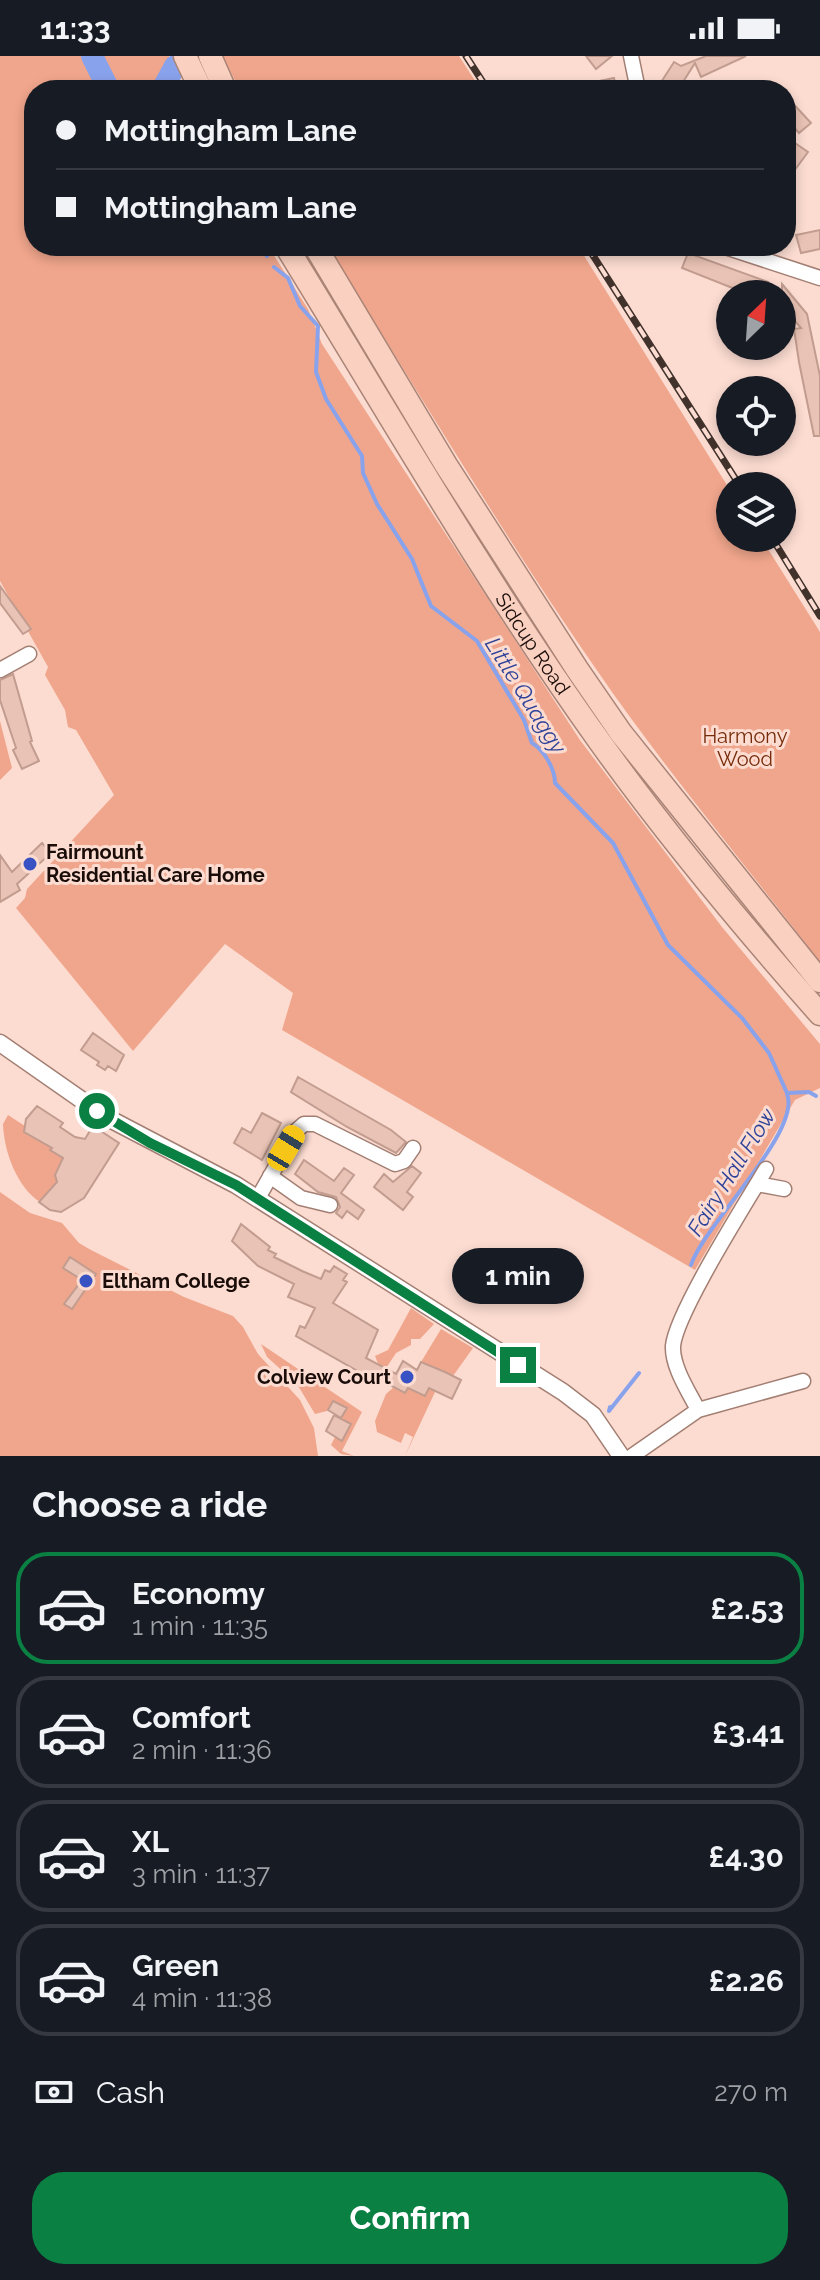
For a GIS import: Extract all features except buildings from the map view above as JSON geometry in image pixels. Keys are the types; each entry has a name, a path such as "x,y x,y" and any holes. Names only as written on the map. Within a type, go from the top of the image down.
{"highway":[{"path":"185,56 196,80"},
{"path":"210,56 221,80"},
{"name":"Sidcup Road","path":"292,256 518,623 601,743 727,908 820,1014"},
{"name":"Sidcup Road","path":"321,256 446,465 612,720 820,981"}],"street":[{"path":"631,56 636,80"},
{"path":"753,256 820,278"},
{"path":"0,670 29,654"},
{"path":"0,1043 106,1117 258,1198 573,1399 602,1425 621,1456"},
{"path":"258,1198 296,1131 304,1124 315,1124 395,1164 404,1161 413,1148"},
{"path":"698,1410 674,1358 673,1345 696,1293 766,1169"},
{"path":"270,1176 301,1198 330,1205"},
{"path":"757,1184 784,1189"},
{"path":"632,1456 698,1410 803,1381"}],"green space":[{"path":"0,56 169,56 179,80 24,80 24,256 274,256 308,309 322,344 580,740 722,927 820,1044 820,1088 795,1100 695,1270 282,1030 293,993 225,944 133,1051 16,908 25,898 27,889 114,795 76,730 68,727 65,710 45,675 48,667 0,581"},
{"path":"222,56 459,56 475,80 235,80"},
{"name":"Harmony Wood","path":"333,256 584,256 719,472 716,472 716,552 770,552 820,632 820,962 678,781 561,617"},
{"path":"0,721 12,768 0,780"},
{"path":"8,1115 25,1126 24,1132 52,1147 51,1151 66,1160 58,1184 40,1202 18,1178 9,1157 3,1124"},
{"name":"Eltham College","path":"0,1192 30,1213 62,1223 79,1243 91,1250 184,1297 233,1316 258,1354 300,1400 314,1428 318,1456 0,1456"},
{"path":"411,1308 434,1324 420,1339 411,1339 411,1345 396,1353 379,1379 373,1377 379,1366 375,1356 388,1350"},
{"path":"441,1329 473,1348 453,1376 444,1373 405,1456 413,1437 405,1433 401,1443 377,1432 375,1421 386,1394 394,1387 408,1388 425,1396 437,1371 421,1362"},
{"path":"261,1344 362,1412 342,1451 354,1456 341,1454 331,1445 335,1437 342,1441 350,1424 341,1419 347,1408 333,1401 327,1411 315,1414 297,1384 267,1357"}],"waterway":[{"path":"92,56 104,80"},
{"path":"167,80 175,66"},
{"name":"Little Quaggy","path":"274,267 288,278 300,306 318,326 316,372 326,399 362,456 363,473 377,504 412,559 431,606 477,641 524,720 532,743 548,760 555,783 613,843 668,945 742,1018 769,1053 787,1093 809,1092 816,1096"},
{"name":"Fairy Hall Flow","path":"691,1265 699,1248 767,1154 780,1131 788,1110 787,1094"},
{"name":"Fairy Hall Flow","path":"610,1407 609,1411 639,1373"}],"railway":[{"path":"466,56 482,80"},
{"path":"593,256 731,472"},
{"path":"781,552 820,616"}],"place":[{"name":"Fairmount Residential Care Home","path":"30,864"},
{"name":"Eltham College","path":"86,1281"},
{"name":"Colview Court","path":"407,1377"}],"route":[{"path":"97,1111 150,1143 236,1185 327,1240 443,1319 518,1365"}]}
